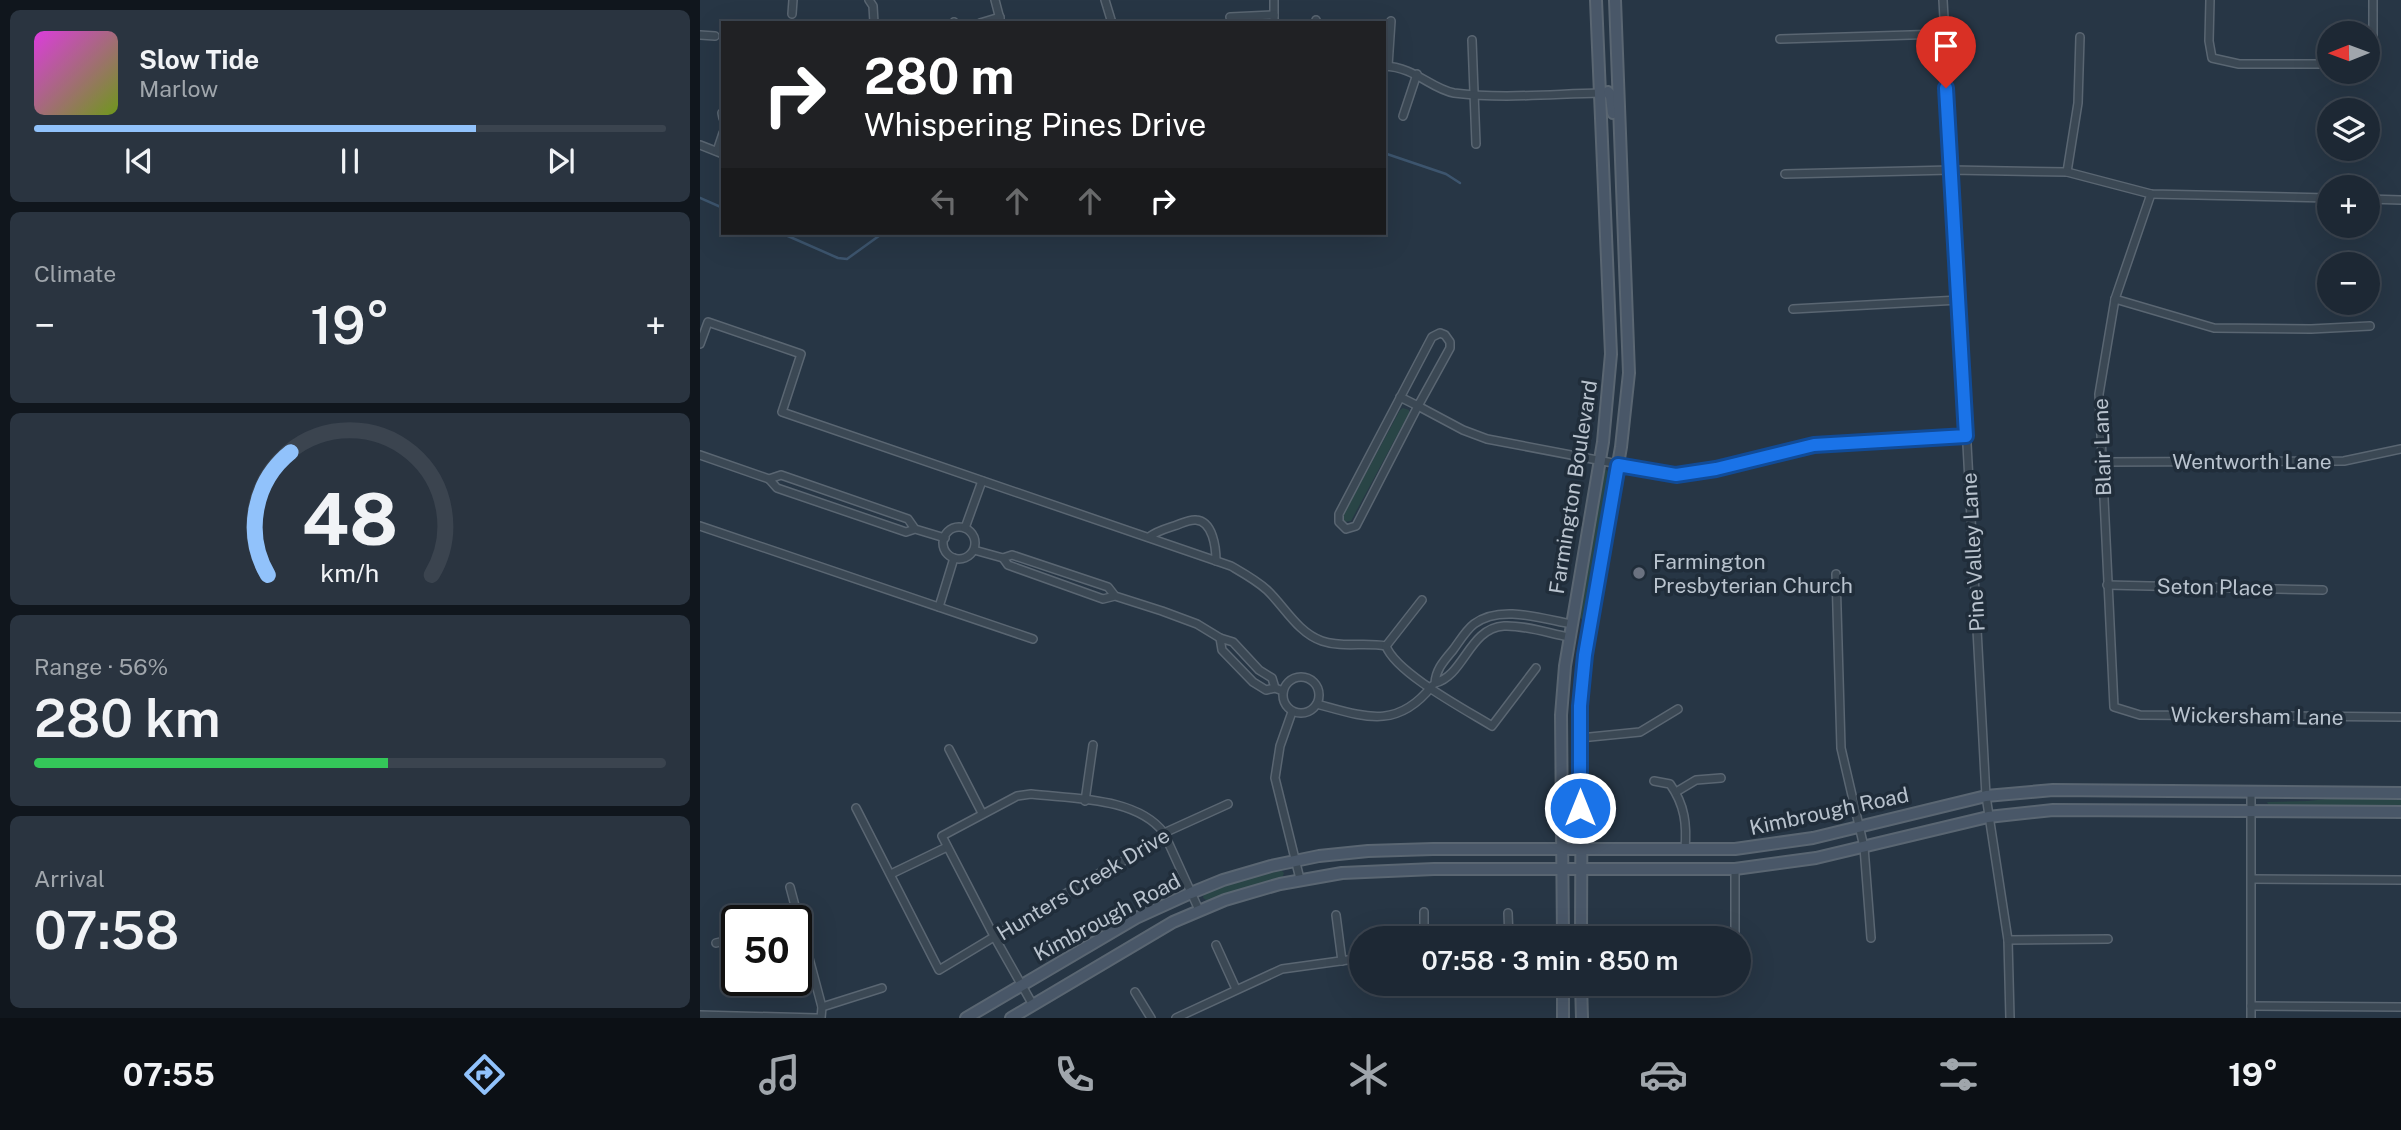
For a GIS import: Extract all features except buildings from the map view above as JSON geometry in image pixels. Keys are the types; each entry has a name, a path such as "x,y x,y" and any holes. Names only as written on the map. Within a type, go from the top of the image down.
{"street":[{"path":"792,14 793,0"},
{"path":"869,0 873,6 874,21"},
{"path":"995,0 1001,20"},
{"path":"1105,0 1111,21"},
{"path":"1230,17 1274,19 1274,0"},
{"name":"Farmington Boulevard","path":"1563,926 1561,715 1569,637 1580,627 1618,465 1629,373 1622,178 1596,0"},
{"name":"Farmington Boulevard","path":"1581,926 1580,627 1584,546 1606,423 1611,354 1609,92 1615,0"},
{"name":"Pine Valley Lane","path":"1943,0 1986,796 2008,940 2010,1018"},
{"path":"2210,0 2209,41 2212,58 2239,64 2317,64"},
{"path":"2373,0 2373,21"},
{"path":"1391,21 1386,66 1417,74 1451,92 1514,96 1609,92"},
{"path":"1780,38 1943,34"},
{"path":"700,35 715,36"},
{"path":"2067,172 2078,103 2080,37"},
{"path":"1472,40 1476,144"},
{"path":"1403,116 1417,74"},
{"path":"700,145 720,153"},
{"path":"1785,174 1951,170 2067,172 2151,194 2317,198"},
{"name":"Blair Lane","path":"2114,707 2099,394 2115,299 2151,194"},
{"path":"2380,199 2401,200"},
{"path":"2115,299 2214,328 2370,326"},
{"path":"1793,309 1959,300"},
{"path":"700,344 708,322 801,354 782,412 1230,566 1268,591 1308,634 1318,640 1331,644 1369,643 1386,646"},
{"path":"1440,333 1450,342 1450,348 1418,406 1356,526 1350,529 1344,527 1339,522 1339,514 1432,338 1440,333"},
{"path":"1400,397 1463,430 1488,439 1676,475 1716,469 1814,445 1966,436"},
{"name":"Wentworth Lane","path":"2102,463 2344,461 2401,449"},
{"path":"700,455 769,478 781,475 908,519 915,529"},
{"path":"769,478 777,488 822,504 906,532 915,529 945,538"},
{"path":"965,528 982,481"},
{"path":"1149,537 1158,531 1187,522 1202,522 1213,539 1216,561"},
{"path":"700,526 1033,639"},
{"path":"954,528 965,528 973,535 974,550 967,557 954,558 945,550 945,538 954,528"},
{"path":"974,550 1003,558 1012,555 1108,587 1115,596"},
{"path":"939,607 954,558"},
{"path":"1003,558 1008,565 1103,599 1115,596 1182,618 1233,642 1258,669 1272,678 1292,712"},
{"path":"1836,575 1841,748 1864,847 1871,938"},
{"name":"Seton Place","path":"2107,585 2323,590"},
{"path":"1386,646 1422,600"},
{"path":"1317,704 1366,717 1386,716 1413,706 1432,685 1436,672 1469,629 1482,620 1496,616 1520,615 1580,627"},
{"path":"1432,685 1445,680 1479,638 1497,627 1569,637"},
{"path":"1220,638 1222,650 1249,678 1266,690 1279,689 1297,677 1309,678 1318,687 1320,699 1309,712 1292,712"},
{"path":"1386,646 1390,655 1492,726 1536,668"},
{"path":"1249,678 1258,669"},
{"name":"Wickersham Lane","path":"2114,707 2140,715 2401,717"},
{"path":"1580,738 1640,732 1678,709"},
{"path":"1292,712 1280,746 1275,778 1300,879"},
{"path":"1086,801 1093,745"},
{"path":"949,749 982,813"},
{"path":"1676,792 1696,780 1721,778"},
{"path":"1654,781 1670,784 1676,792 1685,813 1685,849"},
{"name":"Kimbrough Road","path":"966,1018 1136,918 1223,880 1296,860 1368,850 1735,849 1813,838 1986,796 2053,790 2401,793"},
{"path":"2251,792 2251,1018"},
{"path":"1033,1005 942,836 982,813 1017,796 1031,794 1126,807 1146,816 1164,833 1199,911"},
{"name":"Hunters Creek Drive","path":"891,874 939,970 1103,871 1156,845 1164,833 1228,804"},
{"path":"856,808 891,874 947,847"},
{"name":"Kimbrough Road","path":"1011,1018 1173,922 1225,900 1300,879 1364,871 1735,869 1816,858 1988,817 2053,810 2401,812"},
{"path":"1735,869 1735,926"},
{"path":"2252,879 2401,880"},
{"path":"790,887 794,905"},
{"path":"1424,912 1424,926"},
{"path":"1508,913 1508,926"},
{"path":"1336,915 1342,961"},
{"path":"2008,940 2108,939"},
{"path":"716,943 721,942"},
{"path":"1216,945 1236,989"},
{"path":"1176,1018 1282,969 1349,960"},
{"path":"700,1015 819,1018 822,1007 812,971"},
{"path":"822,1007 882,988"},
{"path":"1135,992 1151,1018"},
{"path":"1563,996 1563,1018"},
{"path":"1581,996 1581,1018"},
{"path":"2251,1006 2401,1007"}],"green space":[{"path":"1403,408 1409,410 1409,413 1351,521 1344,522 1343,516"},
{"path":"1603,471 1610,471 1611,476 1586,618 1583,620 1580,618 1589,545"},
{"path":"2345,797 2401,798 2401,807 2269,806 2267,802 2308,801"},
{"path":"1280,869 1284,873 1282,878 1208,901 1203,898 1204,893 1228,883"}],"waterway":[{"path":"1386,154 1446,174 1460,183"},
{"path":"700,198 721,207"},
{"path":"786,235 838,258 847,259 880,235"}],"place":[{"name":"Farmington Presbyterian Church","path":"1639,573"}],"route":[{"path":"1580,808 1580,706 1585,655 1618,465 1676,475 1716,469 1814,445 1966,436 1946,88"}]}
